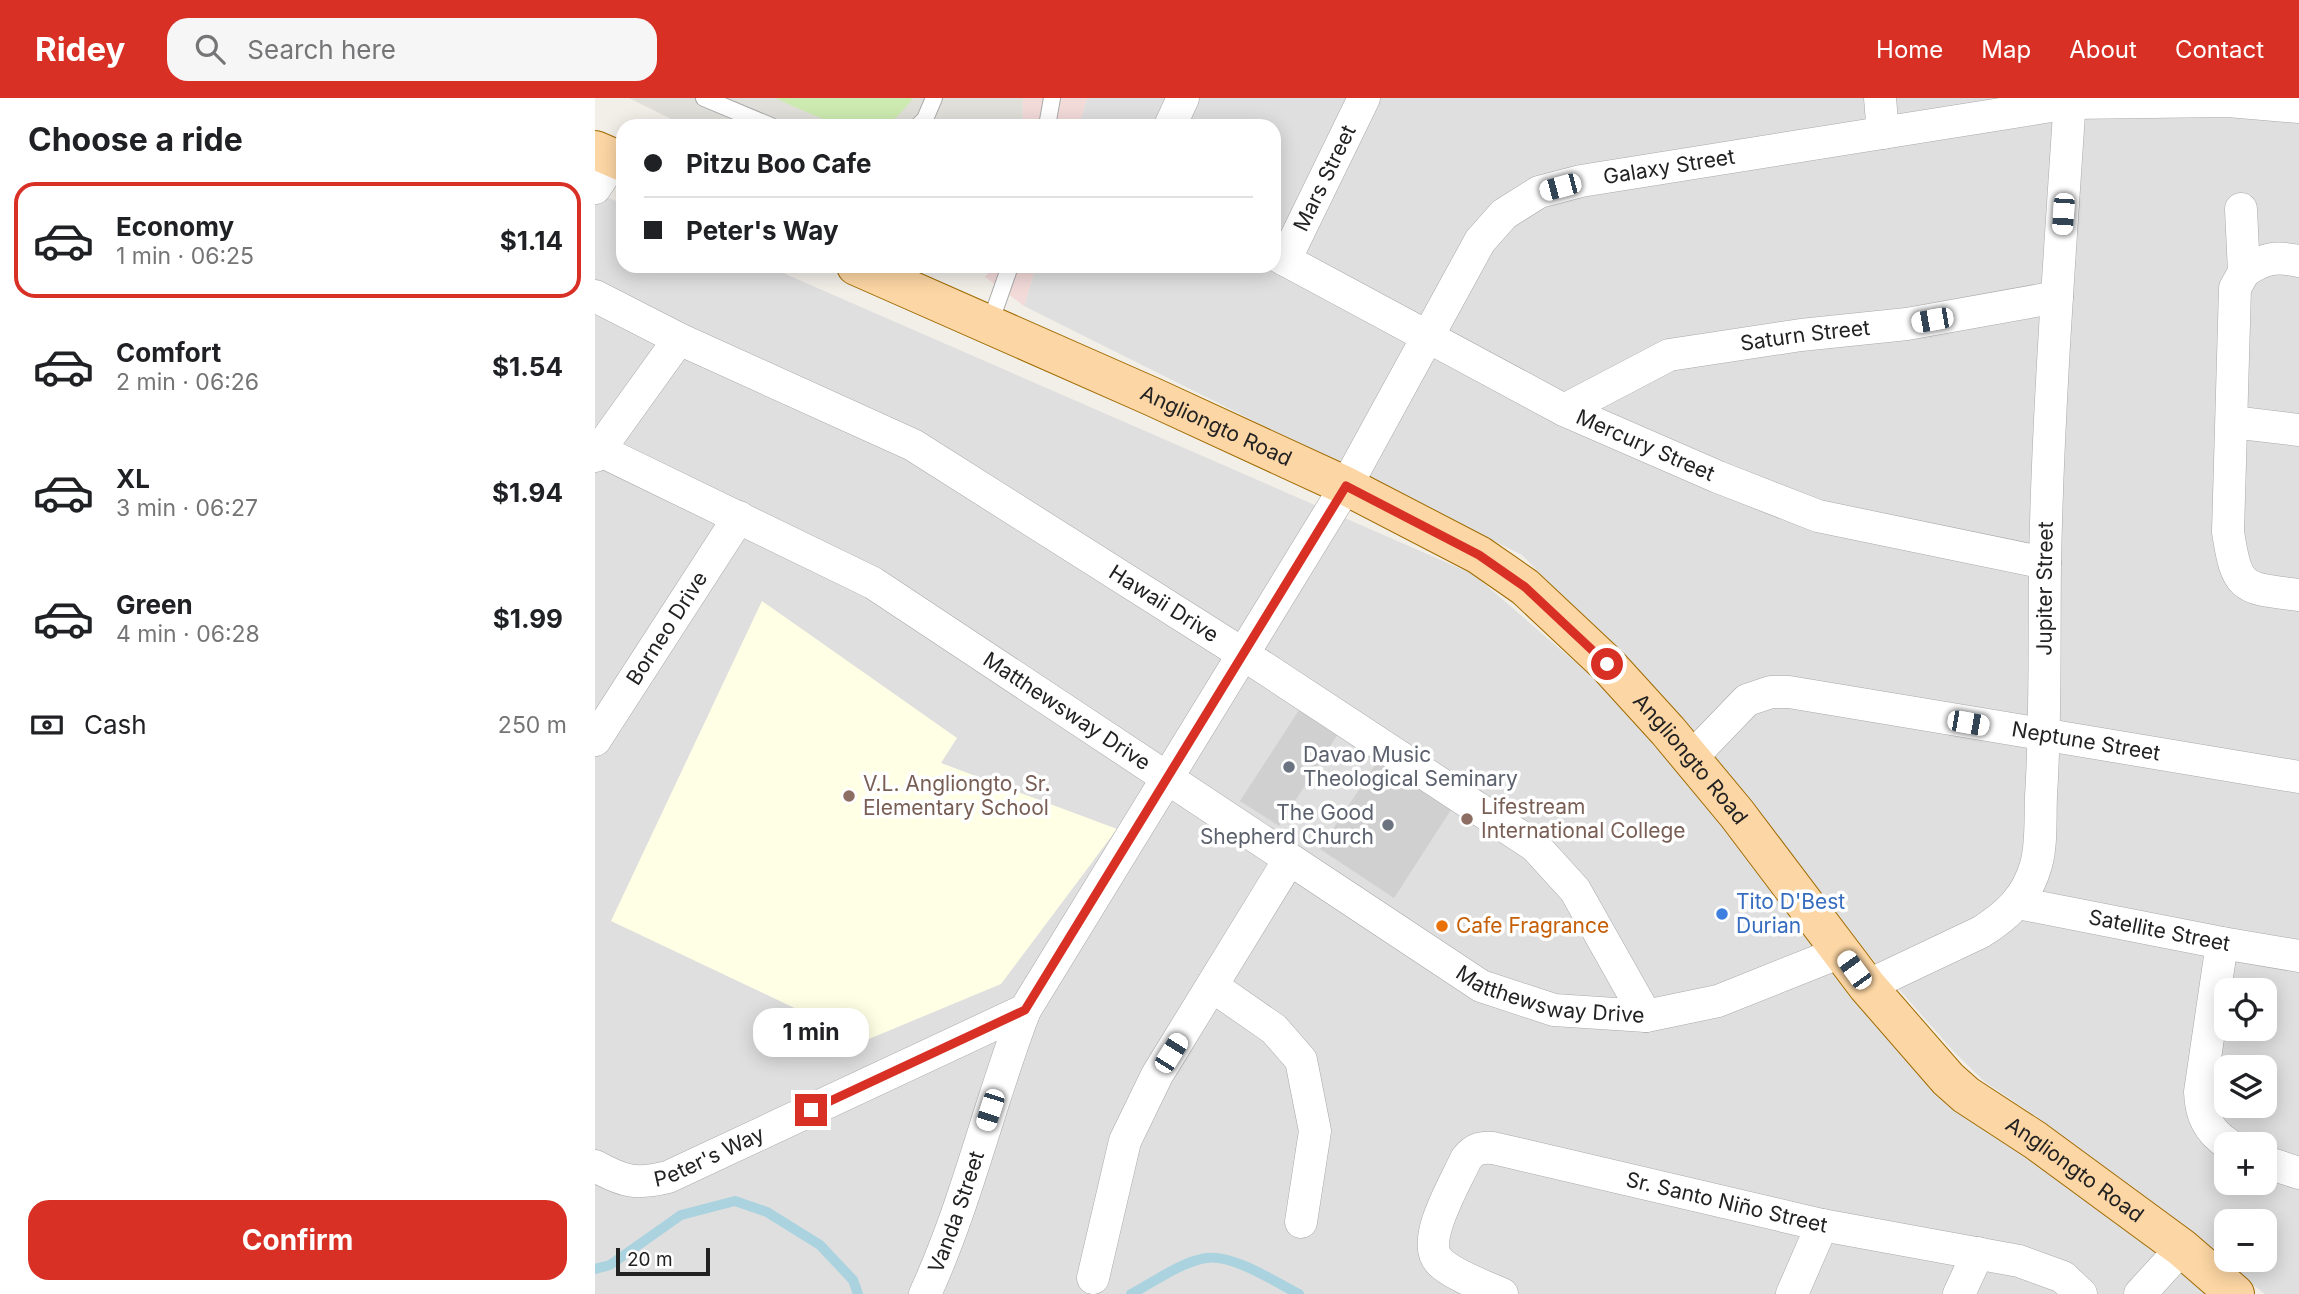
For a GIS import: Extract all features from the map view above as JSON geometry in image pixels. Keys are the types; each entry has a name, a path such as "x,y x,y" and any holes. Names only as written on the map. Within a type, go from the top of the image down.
{"main road":[{"name":"Angliongto Road","path":"872,273 1346,486 1479,555 1525,587 1607,664 1691,758 1737,814 1867,986 1925,1055 1966,1095 2035,1140 2182,1248 2235,1294"}],"street":[{"path":"1173,119 1183,98"},
{"name":"Mars Street","path":"1281,253 1364,98"},
{"path":"1880,98 1883,133"},
{"name":"Galaxy Street","path":"1346,486 1480,241 1504,214 1539,192 1581,181 2070,101 2228,101 2299,107"},
{"name":"Jupiter Street","path":"1867,986 1981,932 1998,921 2018,903 2030,884 2037,861 2045,736 2045,563 2057,297 2070,101"},
{"path":"2241,209 2244,272"},
{"name":"Mercury Street","path":"1281,258 1564,410 1719,477 1818,516 2045,563"},
{"path":"2299,261 2284,258 2261,260 2244,272 2235,288 2228,532 2234,568 2239,579 2261,590 2299,595"},
{"name":"Hawaii Drive","path":"595,296 679,339 913,445 1243,654 1535,846 1575,890 1646,1016"},
{"name":"Saturn Street","path":"1564,410 1668,355 1801,335 1907,324 2057,297"},
{"path":"597,453 679,339"},
{"path":"2232,422 2299,430"},
{"name":"Matthewsway Drive","path":"597,453 739,517 873,583 1481,986 1554,1010 1646,1016 1718,1001 1841,952"},
{"path":"1025,1010 1346,486"},
{"name":"Borneo Drive","path":"595,740 739,517"},
{"name":"Neptune Street","path":"1691,758 1747,700 1771,692 1789,692 2299,777"},
{"path":"1093,1278 1125,1141 1157,1075 1289,860"},
{"name":"Satellite Street","path":"2018,903 2299,956"},
{"path":"2215,1132 2207,1125 2201,1110 2200,1092 2222,943"},
{"path":"1212,986 1274,1029 1301,1060 1315,1131 1301,1222"},
{"name":"Peter's Way","path":"595,1166 624,1180 638,1183 668,1177 1025,1010"},
{"name":"Vanda Street","path":"925,1294 953,1227 1006,1060 1025,1010"},
{"name":"Sr. Santo Niño Street","path":"1502,1294 1439,1261 1432,1239 1467,1159 1472,1152 1480,1148 1493,1148 1822,1225 2019,1261 2063,1277 2081,1294"},
{"path":"2277,1166 2299,1173"},
{"path":"1793,1294 1822,1225"},
{"path":"2140,1294 2182,1248"},
{"path":"1959,1294 1978,1252"}],"lane":[{"path":"704,98 754,119"},
{"path":"925,119 933,98"},
{"path":"1048,119 1052,98"},
{"path":"989,326 1008,273"}],"shaded area":[{"path":"629,98 1023,98 1022,119 671,119"},
{"path":"1023,98 1087,98 1081,119 1022,119"},
{"path":"1087,98 2299,98 2299,1294 2265,1294 2237,1272 2277,1272 2277,1209 2214,1209 2214,1254 2037,1117 1985,1082 1955,1053 1868,954 1762,815 1653,690 1522,555 1024,306 1034,273 1281,273 1281,119 1081,119"},
{"path":"595,192 616,201 616,273 783,273 1473,574 1631,710 1923,1072 2214,1294 595,1294"},
{"path":"989,273 1034,273 1024,306 985,277"},
{"name":"V.L. Angliongto, Sr. Elementary School","path":"762,601 957,738 941,763 1117,829 1001,984 864,1041 611,921"},
{"name":"Davao Music Theological Seminary","path":"1299,710 1338,734 1279,826 1240,801"},
{"name":"The Good Shepherd Church","path":"1383,753 1456,802 1394,898 1320,849"}],"green space":[{"path":"775,98 913,98 893,119 824,119"}],"waterway":[{"path":"595,1269 610,1265 681,1215 735,1201 767,1212 820,1245 853,1280 858,1294"},
{"path":"1131,1294 1168,1273 1206,1258 1241,1264 1299,1294"}],"place":[{"name":"Davao Music Theological Seminary","path":"1289,767"},
{"name":"V.L. Angliongto, Sr. Elementary School","path":"849,796"},
{"name":"Lifestream International College","path":"1467,819"},
{"name":"The Good Shepherd Church","path":"1388,825"},
{"name":"Tito D'Best Durian","path":"1722,914"},
{"name":"Cafe Fragrance","path":"1442,926"}],"route":[{"path":"811,1110 1025,1010 1346,486 1479,555 1525,587 1607,664"}]}
